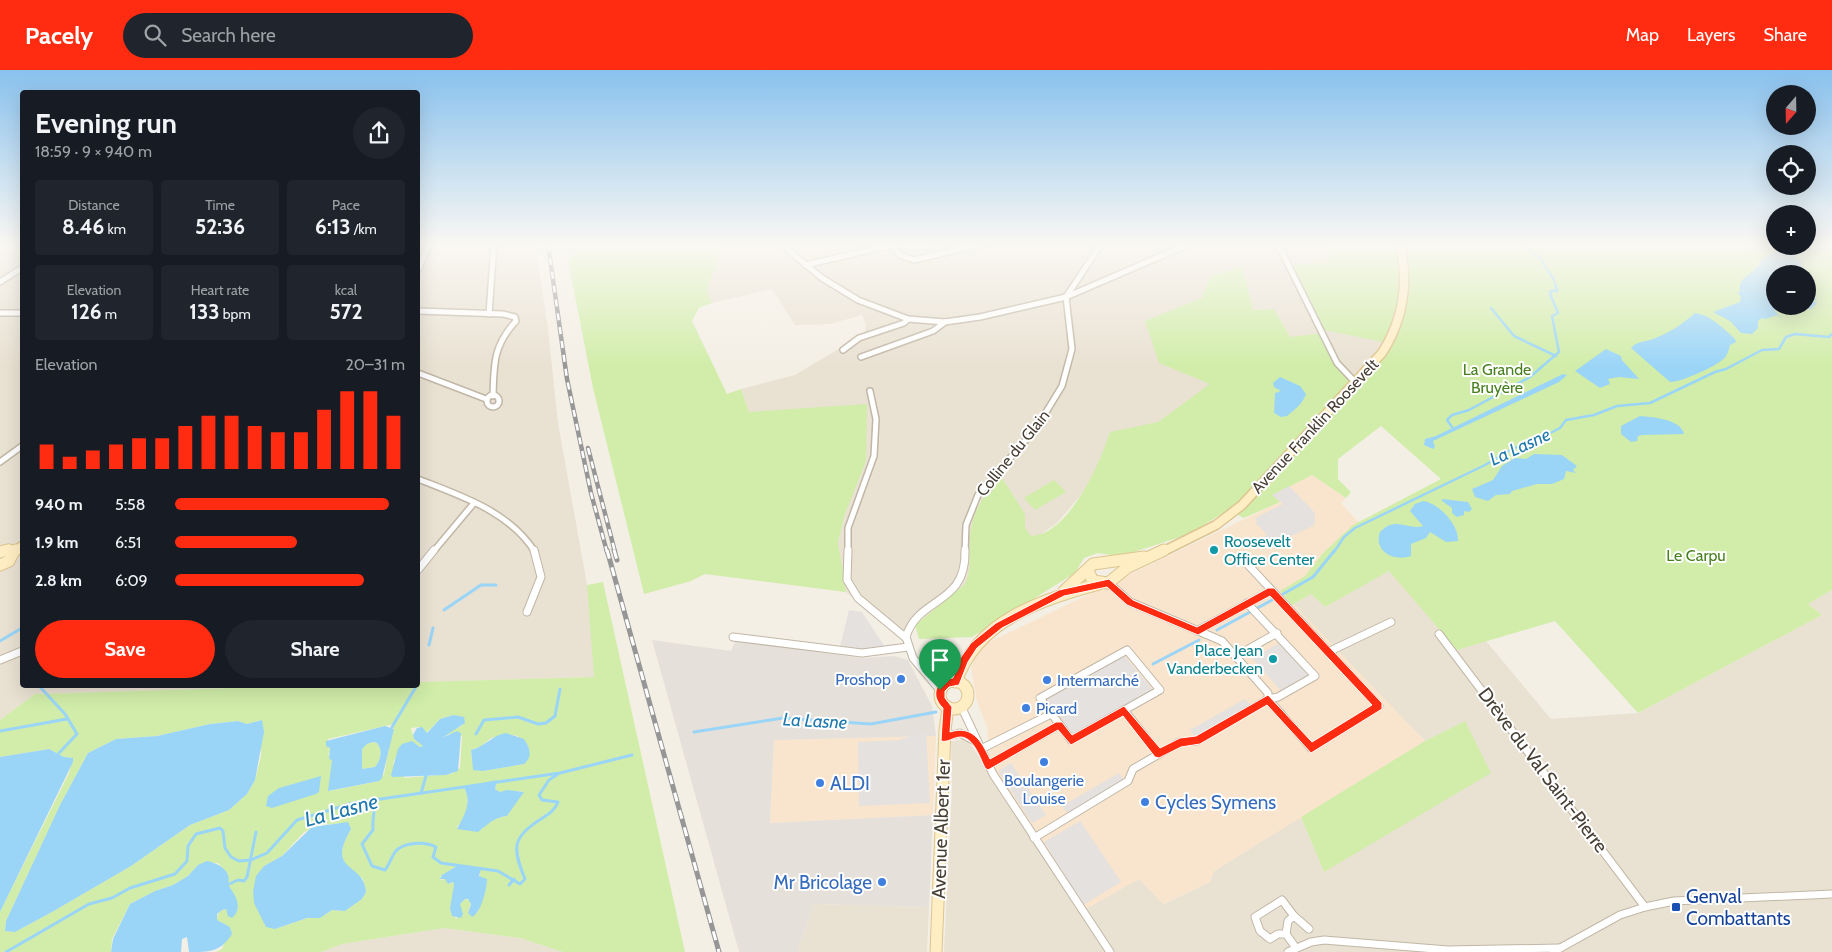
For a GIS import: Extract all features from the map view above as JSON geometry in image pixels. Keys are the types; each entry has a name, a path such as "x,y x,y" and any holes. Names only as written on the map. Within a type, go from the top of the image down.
{"main road":[{"name":"Avenue Franklin Roosevelt","path":"956,682 964,660 974,646 986,635 1013,617 1062,593 1107,581 1150,556 1200,535 1233,514 1382,352 1397,328 1401,314 1402,285"},
{"path":"0,565 9,561 13,556 13,552 20,547"},
{"path":"0,552 9,550 13,552"},
{"name":"Avenue Franklin Roosevelt","path":"1104,562 1150,556"},
{"path":"1104,562 1114,570 1107,581 1093,581 1088,571 1093,564 1104,562"},
{"name":"Avenue Franklin Roosevelt","path":"1062,593 1088,571"},
{"path":"956,682 967,689 968,699 961,706 948,707 940,700 940,690 946,683 956,682"},
{"name":"Avenue Albert 1er","path":"936,952 944,738 948,707"}],"street":[{"path":"489,314 491,285"},
{"path":"836,285 858,300 908,319 945,322 970,319 1066,297 1093,285"},
{"path":"1066,297 1074,285"},
{"path":"1298,285 1337,363 1347,376 1355,382"},
{"name":"Colline du Glain","path":"906,638 912,624 958,586 964,572 965,529 976,498 1039,424 1057,396 1068,370 1072,347 1066,297"},
{"path":"420,311 508,314 516,319 496,345 493,396"},
{"path":"0,313 20,313"},
{"path":"843,350 859,338 904,323 908,319"},
{"path":"862,356 933,332 945,322"},
{"path":"420,374 486,399 493,396 501,399 496,406 488,405 486,399"},
{"path":"870,391 876,419 874,456 848,528 847,580 858,598 906,638 908,647 926,678 940,690"},
{"path":"0,462 20,447"},
{"path":"420,480 496,514 514,527 532,547 539,561 541,573 527,612"},
{"path":"420,568 474,503"},
{"path":"1107,581 1130,602 1222,641 1268,693 1268,699 1311,748 1379,706 1240,556"},
{"path":"1198,631 1271,591"},
{"path":"1034,838 1128,781 1133,770 1159,754 1180,742 1197,741 1268,699 1278,697 1315,676 1277,633 1247,603"},
{"path":"1328,652 1362,634 1391,622"},
{"path":"1236,656 1277,633"},
{"name":"Drève du Val Saint-Pierre","path":"1439,634 1645,907"},
{"path":"733,637 862,653 908,647"},
{"path":"1127,650 1160,690 1124,710 1071,740 1040,698 1127,650"},
{"path":"0,660 20,652"},
{"path":"961,706 988,765 1110,952"},
{"path":"1124,710 1159,754"},
{"path":"980,747 1051,714"},
{"path":"988,765 1059,725"},
{"path":"944,738 960,733 971,737 980,747"},
{"path":"1288,952 1311,942 1324,940 1448,950 1556,950 1620,915 1645,907 1674,902 1832,894"},
{"path":"1286,934 1278,934 1270,939 1265,937 1257,925 1255,917 1282,900 1294,916 1308,929"},
{"path":"1294,916 1288,921 1286,934 1296,948"}],"shaded area":[{"path":"0,285 20,285 20,688 229,688 36,694 0,720"},
{"path":"420,285 541,285 558,423 592,612 594,677 420,682"},
{"path":"709,285 1318,285 1388,343 1355,382 1290,337 1274,309 1253,310 1202,298 1159,363 1211,384 1158,422 1110,433 1100,463 1081,495 1057,523 1040,535 1031,536 1025,528 1025,514 979,501 970,537 970,574 965,584 901,634 846,592 838,542 845,514 749,412 741,389 795,375 865,333 866,325 862,315 830,324 795,325 772,289 712,303 707,291"},
{"path":"1312,475 1346,498 1341,503 1359,523 1353,526 1323,553 1305,576 1281,591 1425,741 1214,871 1210,882 1163,904 1139,879 1084,910 994,773 989,753 987,727 977,702 971,668 979,647 1280,502 1272,495"},
{"path":"1289,486 1315,513 1315,522 1313,526 1268,547 1260,539 1267,535 1255,522 1257,521 1255,518 1283,504 1272,495"},
{"path":"1389,570 1457,650 1486,641 1551,719 1638,713 1822,615 1808,604 1832,590 1832,952 944,952 952,788 951,742 966,738 1084,910 1140,878 1164,904 1210,882 1214,871 1301,817 1324,872 1465,721 1425,741 1292,605 1311,594 1325,607"},
{"path":"849,610 862,612 885,647 867,650 840,646"},
{"path":"652,640 731,651 735,641 861,658 894,656 908,660 932,706 936,736 774,740 770,823 933,815 929,907 814,904 797,952 739,952"},
{"path":"1281,642 1310,674 1281,691 1252,658"},
{"path":"1124,655 1153,690 1073,735 1046,698 1082,678 1086,683 1094,678 1091,673"},
{"path":"1245,699 1251,705 1195,737 1190,730"},
{"path":"926,731 930,803 859,806 858,742 899,740"},
{"path":"936,736 933,815 770,823 774,740"},
{"path":"1011,763 1046,815 1032,823 998,771"},
{"path":"1119,773 1124,780 1067,813 1062,806"},
{"path":"1080,821 1121,882 1083,905 1044,842"},
{"path":"814,904 929,907 927,952 797,952"},
{"path":"444,928 520,938 563,952 321,952 342,944"}],"green space":[{"path":"573,285 709,285 707,291 712,303 699,308 692,321 727,394 741,389 749,412 867,404 866,461 845,514 838,542 846,592 705,574 691,581 644,594 593,388"},
{"name":"La Grande Bruyère","path":"1207,285 1247,285 1253,310 1274,309 1290,337 1322,333 1337,363 1355,382 1388,343 1324,330 1303,285 1766,285 1766,315 1816,315 1816,285 1832,285 1832,590 1808,604 1822,615 1638,713 1555,621 1457,650 1389,571 1325,607 1311,594 1292,605 1280,591 1305,576 1323,553 1353,525 1441,479 1381,426 1338,459 1338,479 1351,492 1346,498 1312,475 1273,495 1280,502 1244,518 1228,510 1189,534 1131,553 1112,555 1098,553 1084,558 1075,573 972,637 919,639 915,625 965,584 969,567 971,527 976,511 989,490 1001,476 1025,514 1025,528 1031,536 1045,533 1058,524 1081,495 1099,461 1110,432 1158,422 1210,384 1159,363 1145,321 1202,298"},
{"path":"1054,480 1066,492 1035,510 1024,498"},
{"path":"603,582 685,952 563,952 520,938 444,928 342,944 321,952 216,952 222,949 230,927 217,920 218,914 226,909 228,913 238,907 227,885 228,875 218,863 198,865 188,876 173,885 155,891 130,904 112,939 111,952 0,952 0,912 69,773 73,758 64,757 49,749 0,757 0,720 35,694 229,688 420,688 420,682 594,677 587,585","holes":["454,715 461,717 462,726 451,730 441,739 449,734 462,736 460,768 451,774 405,778 393,763 397,755 416,744 421,748 423,746 414,739 411,728 419,727 426,733 440,719","261,720 261,756 255,780 247,794 229,810 190,825 131,866 15,932 5,931 6,921 60,805 88,753 116,739 157,736 210,724 238,721 247,724","394,724 384,774 379,781 330,791 332,760 328,754 330,752 328,739","518,736 524,764 483,771 472,762 471,750 480,747 491,738","497,781 495,789 500,792 522,791 507,816 492,820 481,830 464,830 457,827 467,808 467,797 464,787","342,823 351,829 342,850 343,861 345,866 363,879 366,892 362,899 345,911 332,910 325,915 307,918 275,929 264,866 282,856 304,832 321,825","457,866 480,872 478,912 468,913 471,901 465,899 460,904 457,919 451,914 454,884 453,882 450,884 445,879 441,880 440,877"]},
{"path":"1465,721 1491,773 1324,872 1301,817 1425,741"},
{"path":"377,743 380,749 379,761 375,767 362,769 362,749 367,744"}],"water":[{"path":"1740,285 1766,285 1766,315 1777,315 1766,319 1762,318 1758,321 1758,328 1752,334 1741,333 1730,321 1713,312 1740,302 1741,297 1737,292 1740,292"},
{"path":"1695,313 1706,316 1717,323 1736,342 1730,345 1723,360 1690,377 1670,382 1631,348 1638,343 1653,339 1670,331"},
{"path":"1606,349 1621,356 1622,360 1639,379 1619,377 1608,379 1610,384 1600,388 1575,371"},
{"path":"1563,374 1567,375 1559,382 1433,441 1435,447 1433,449 1424,445 1425,439 1436,436"},
{"path":"1280,377 1300,386 1306,394 1295,409 1287,416 1281,417 1274,413 1275,393 1281,391 1274,387 1273,383"},
{"path":"1640,416 1672,422 1682,429 1684,434 1642,435 1638,436 1637,441 1631,442 1621,434 1621,426"},
{"path":"1534,454 1562,455 1577,466 1573,470 1576,473 1566,471 1564,479 1552,484 1537,484 1512,491 1510,494 1496,495 1488,501 1475,497 1472,489 1493,480 1502,466 1515,458 1526,459"},
{"path":"1442,499 1468,502 1472,509 1469,512 1464,511 1464,515 1457,517 1452,513 1452,508"},
{"path":"1423,501 1435,506 1447,516 1455,528 1458,541 1446,542 1430,532 1426,538 1411,544 1411,556 1398,558 1387,554 1380,545 1380,532 1386,527 1397,524 1412,527 1423,526 1410,511 1415,504"},
{"path":"454,715 464,717 465,723 442,738 457,731 461,733 458,771 446,775 392,777 398,749 402,744 412,741 420,747 423,746 414,739 413,735 417,728 422,727 427,733 440,719"},
{"path":"262,720 264,732 255,780 247,794 229,810 190,825 131,866 15,932 5,931 6,921 60,805 88,753 116,739 157,736 210,724 238,721 247,724"},
{"path":"385,726 394,729 382,778 379,781 328,791 332,760 329,759 330,748 326,746 326,741","holes":["377,743 381,752 377,764 375,767 362,769 362,749 367,744"]},
{"path":"506,733 524,739 530,752 527,761 524,764 483,771 473,770 471,750"},
{"path":"49,749 64,757 73,758 73,762 0,912 0,757"},
{"path":"321,776 319,792 316,794 272,808 266,806 268,796 279,788"},
{"path":"497,780 495,789 500,792 507,790 524,792 507,816 494,820 478,832 457,829 465,813 467,803 464,787"},
{"path":"348,822 351,829 344,843 342,853 344,861 364,882 366,892 362,899 345,911 332,910 320,918 307,918 275,929 266,927 254,903 253,891 256,876 264,866 282,856 312,827"},
{"path":"207,861 220,866 227,872 228,885 237,901 236,914 232,918 228,916 226,909 217,914 217,920 230,927 232,934 228,940 219,948 203,952 189,952 187,937 182,939 181,952 111,952 113,939 130,904 155,891 173,885 188,876 198,865"},
{"path":"457,866 481,869 479,876 487,879 481,906 472,917 468,913 471,904 468,899 465,899 460,904 463,914 461,918 452,916 450,909 454,884 453,882 448,884 445,879 440,879 442,875"}],"waterway":[{"name":"Le Carpu","path":"1555,355 1559,352 1552,316 1558,313 1550,294 1551,291 1557,291 1556,285"},
{"path":"1491,308 1514,336 1555,355"},
{"name":"La Lasne","path":"1334,552 1344,537 1355,528 1485,465 1512,449 1539,439 1560,428 1566,420 1594,415 1617,406 1650,403 1715,372 1726,369 1762,350 1779,349 1786,337 1795,334 1829,337 1832,334"},
{"name":"Le Carpu","path":"1452,427 1447,420 1452,415 1469,410 1530,377 1555,355"},
{"name":"La Lasne","path":"1283,594 1313,577 1335,550"},
{"path":"444,610 481,585 496,585"},
{"name":"La Lasne","path":"1217,630 1272,600"},
{"path":"429,645 433,628"},
{"path":"0,641 20,629"},
{"name":"La Lasne","path":"1153,664 1199,640"},
{"path":"41,688 65,714 77,734 59,753"},
{"path":"392,727 415,688"},
{"path":"476,734 484,720 518,717 538,724 546,723 555,716 560,689"},
{"name":"La Lasne","path":"694,732 783,718 871,724 936,712"},
{"path":"0,731 67,719"},
{"name":"La Lasne","path":"375,800 560,773 632,755"},
{"path":"513,880 520,884 525,879 517,851 517,844 520,838 531,825 549,814 557,805 558,802 542,800 539,795 549,780 558,774"},
{"path":"421,793 426,776"},
{"name":"La Lasne","path":"250,860 267,853 297,820 353,803 375,800"},
{"path":"375,800 373,830 362,844 372,866 385,870 395,852 403,846 426,844 436,847 433,857 441,863 498,871 513,880"},
{"name":"La Lasne","path":"6,952 89,904 112,898 130,888 175,874 187,861 188,846 196,834 220,828 223,831 225,848 231,857 239,861 250,860"},
{"path":"250,860 256,832"},
{"path":"227,885 238,880 244,881 247,877 250,860"},
{"path":"509,885 513,880"}],"railway":[{"path":"554,285 567,379 591,493 607,552"},
{"path":"588,448 615,552"},
{"path":"607,550 719,952"},
{"path":"614,550 617,560"}],"place":[{"name":"Roosevelt Office Center","path":"1214,550"},
{"name":"Place Jean Vanderbecken","path":"1273,659"},
{"name":"Proshop","path":"901,679"},
{"name":"Intermarché","path":"1047,680"},
{"name":"Picard","path":"1026,708"},
{"name":"Boulangerie Louise","path":"1044,762"},
{"name":"ALDI","path":"820,783"},
{"name":"Cycles Symens","path":"1145,802"},
{"name":"Mr Bricolage","path":"882,882"},
{"name":"Genval Combattants","path":"1676,907"}],"route":[{"path":"1109,583 1120,595 1130,602 1198,631 1204,626 1271,591 1379,706 1311,748 1268,699 1197,741 1180,742 1159,754 1124,710 1071,740 1059,725 1008,752 1003,758 988,765 986,756 971,737 960,733 944,738 948,707 940,700 940,690 946,683 956,682 964,660 974,646 999,625 1062,593 1109,583"}]}
